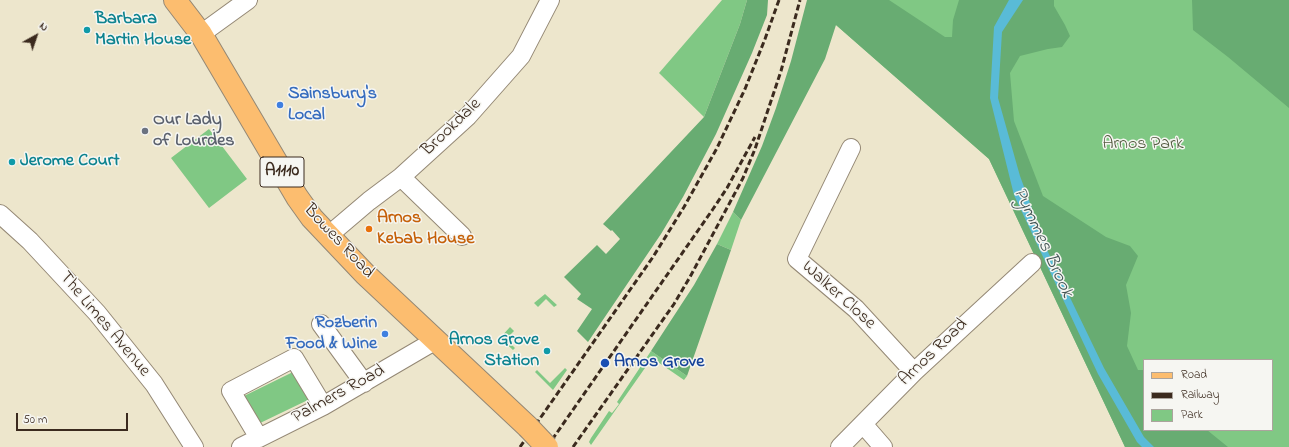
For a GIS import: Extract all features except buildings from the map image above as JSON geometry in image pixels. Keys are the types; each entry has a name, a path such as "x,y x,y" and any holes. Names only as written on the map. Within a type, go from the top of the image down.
{"main road":[{"name":"Bowes Road","path":"175,0 201,34 297,197 312,218 365,274 528,427 546,447"}],"street":[{"path":"201,34 248,0"},
{"name":"Brookdale","path":"329,236 369,201 401,177 468,116 521,56 550,0"},
{"name":"Walker Close","path":"851,148 797,259 856,309 914,372"},
{"path":"401,177 462,236"},
{"name":"The Limes Avenue","path":"0,214 30,241 107,324 154,384 194,447"},
{"name":"Arnos Road","path":"840,447 914,372 1032,263"},
{"path":"321,324 364,383"},
{"name":"Palmers Road","path":"241,447 323,406 436,340"},
{"path":"259,438 231,391 294,358 323,406"},
{"path":"863,424 883,447"}],"green space":[{"path":"722,0 747,0 740,24 704,117 659,73"},
{"path":"747,0 768,0 767,15 716,134 683,197 661,234 588,342 577,331 592,309 577,299 581,294 564,277 597,245 606,254 620,239 612,230 611,231 603,224 704,117 740,24"},
{"path":"807,0 889,0 945,37 952,37 953,20 959,0 1054,0 1054,6 1070,36 1062,47 1020,56 1010,73 1014,121 1043,196 1106,237 1130,246 1138,256 1126,285 1131,313 1127,346 1138,370 1143,370 1143,431 1208,431 1228,447 1125,447 989,159 836,25 825,59 741,220 733,212 762,146 791,61"},
{"name":"Arnos Park","path":"843,0 1289,0 1289,447 1125,447 989,159 836,25"},
{"path":"1192,0 1289,0 1289,108 1193,30"},
{"path":"209,129 247,179 209,208 171,158"},
{"path":"733,212 741,220 731,250 717,244"},
{"path":"717,244 731,250 687,376 651,351 694,285"},
{"path":"545,294 557,305 554,307 546,299 538,307 534,303"},
{"path":"510,327 514,331 506,339 515,348 513,350 500,338"},
{"path":"651,351 687,376 684,380 652,358 591,445 589,442 591,438 609,411 612,413 619,404 617,402"},
{"path":"565,368 567,370 553,390 535,372 537,370 550,383"},
{"path":"293,372 310,399 256,425 242,397"}],"water":[{"name":"Pymmes Brook","path":"1009,0 1023,0 1002,32 998,98 1020,176 1048,252 1104,368 1144,437 1154,447 1142,447 1137,442 1098,374 1014,195 990,98 994,27"}],"railway":[{"path":"520,447 653,257 684,207 717,148 745,89 779,0"},
{"path":"573,447 674,304 743,178 755,149 781,71 800,0"},
{"path":"547,447 713,209 727,188 755,137"}],"place":[{"name":"Barbara Martin House","path":"87,30"},
{"name":"Sainsbury's Local","path":"280,105"},
{"name":"Our Lady of Lourdes","path":"145,131"},
{"name":"Jerome Court","path":"12,162"},
{"name":"Arnos Kebab House","path":"369,229"},
{"name":"Rozberin Food & Wine","path":"385,334"},
{"name":"Arnos Grove Station","path":"547,351"},
{"name":"Arnos Grove","path":"605,363"}]}
